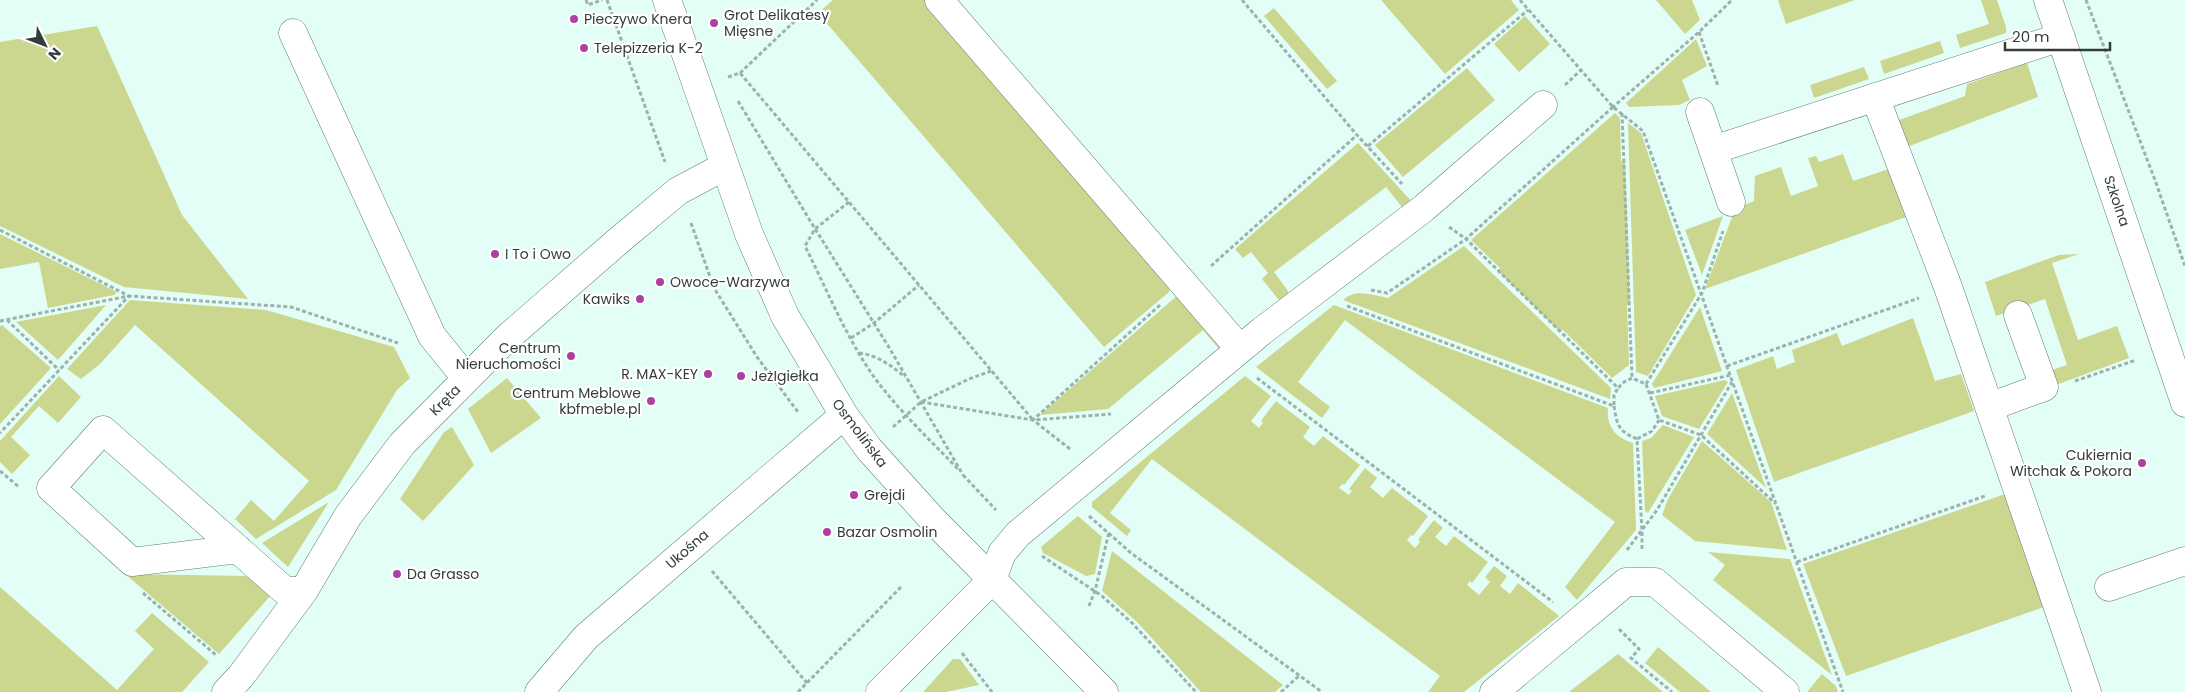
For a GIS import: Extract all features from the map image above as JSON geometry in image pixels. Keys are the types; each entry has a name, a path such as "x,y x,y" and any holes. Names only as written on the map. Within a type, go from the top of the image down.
{"street":[{"name":"Osmolińska","path":"667,0 750,234 785,316 844,415 869,449 932,519 1104,692"},
{"path":"939,0 1235,353"},
{"name":"Szkolna","path":"2048,0 2185,403"},
{"path":"293,33 432,336 466,378"},
{"path":"1713,150 2061,36"},
{"path":"1875,97 1948,287 2088,692"},
{"path":"880,692 992,580 1002,553 1013,540 1235,353 1424,208 1543,105"},
{"path":"1700,112 1731,202"},
{"name":"Kręta","path":"226,692 241,676 303,592 348,516 402,444 507,338 678,192 725,166"},
{"path":"1990,407 2044,387 2018,315"},
{"name":"Ukośna","path":"539,692 586,637 844,415"},
{"path":"238,549 132,562 51,488 103,430 238,549 284,590 303,592"},
{"path":"2109,587 2185,561"},
{"path":"1494,692 1626,582 1655,582 1785,692"}],"path":[{"path":"586,0 588,5 602,0"},
{"path":"607,0 666,164 697,238 714,288 757,357 817,437"},
{"path":"723,78 740,73 817,0"},
{"path":"1242,0 1424,208 1466,240 1618,388"},
{"path":"1520,0 1613,107 1644,131 1843,692"},
{"path":"1322,286 1387,293 1466,240 1699,32 1732,0"},
{"path":"2086,0 2155,180 2185,266"},
{"path":"1368,146 1528,10"},
{"path":"740,73 1033,420"},
{"path":"737,98 815,229 874,323 963,475"},
{"path":"1623,113 1632,378"},
{"path":"849,202 815,229 806,246 851,338 874,377 906,415 996,510"},
{"path":"1646,384 1702,293 1731,202"},
{"path":"0,230 129,296"},
{"path":"851,338 874,323 919,286"},
{"path":"1322,286 1360,312 1614,406"},
{"path":"1728,366 1948,287"},
{"path":"0,434 129,296"},
{"path":"0,321 129,296 290,307 405,345"},
{"path":"6,320 59,370"},
{"path":"2044,387 2054,389 2167,349"},
{"path":"859,353 868,354 893,366 907,380"},
{"path":"1235,353 1569,614 1613,622 1639,649 1631,658 1672,692"},
{"path":"869,449 921,402 991,370"},
{"path":"1650,394 1731,375"},
{"path":"1637,439 1625,434 1617,423 1614,395 1624,382 1632,378 1646,384 1659,420"},
{"path":"1626,552 1657,510 1733,381"},
{"path":"921,402 1033,420 1120,413"},
{"path":"1637,439 1652,431 1659,420"},
{"path":"1659,420 1701,435 1776,504"},
{"path":"1637,439 1642,530 1640,582"},
{"path":"1797,562 2017,485"},
{"path":"1071,490 1089,515 1131,553 1322,692"},
{"path":"1089,606 1095,591 1109,532"},
{"path":"690,546 807,683"},
{"path":"1034,552 1095,591 1132,623 1196,692"},
{"path":"798,692 901,587"},
{"path":"952,619 971,634 957,647 992,692"},
{"path":"1281,692 1300,675"}],"green space":[{"path":"833,0 928,0 1170,282 1169,292 1104,347 818,13"},
{"path":"1381,0 1511,0 1519,10 1445,74"},
{"path":"1656,0 1692,0 1700,20 1685,34"},
{"path":"1778,0 1855,0 1786,24"},
{"path":"1981,0 1997,0 2006,27 2006,33 1960,48 1956,35 1989,24"},
{"path":"1274,8 1337,81 1327,89 1264,16"},
{"path":"1525,16 1550,44 1519,72 1494,44"},
{"path":"97,26 182,215 248,299 124,287 0,226 0,42"},
{"path":"1696,39 1707,66 1682,80 1690,100 1679,105 1629,107 1626,103"},
{"path":"1940,41 1944,53 1884,74 1880,61"},
{"path":"2027,63 2038,97 1907,147 1891,123 1965,96 1967,84"},
{"path":"1864,67 1869,79 1814,98 1810,85"},
{"path":"1467,68 1495,100 1403,177 1375,145"},
{"path":"1615,113 1620,118 1621,162 1625,160 1630,304 1627,305 1629,365 1612,378 1563,330 1559,331 1498,271 1500,268 1471,240"},
{"path":"1628,123 1641,133 1696,295 1648,376 1636,372"},
{"path":"1358,143 1414,204 1410,208 1402,207 1386,187 1274,272 1288,291 1288,296 1283,300 1278,299 1262,279 1268,273 1251,252 1243,258 1235,249"},
{"path":"1843,154 1853,181 1889,169 1906,217 1705,289 1735,209 1754,201 1755,176 1781,167 1791,196 1818,186 1808,158 1816,156 1819,162"},
{"path":"1723,216 1702,275 1685,230"},
{"path":"0,234 117,292 114,295 48,308 39,262 0,269"},
{"path":"1464,246 1611,388 1610,399 1343,300 1348,296 1359,293 1388,298"},
{"path":"2079,254 2052,263 2078,340 2117,326 2129,358 2056,385 2043,373 2067,365 2045,299 1996,316 1985,282 2059,255"},
{"path":"1179,294 1222,346 1220,350 1203,330 1108,409 1040,415"},
{"path":"130,300 266,310 394,347 410,378 397,390 336,490 256,539 235,519 251,500 274,521 309,481 135,325 100,364 81,379 67,369"},
{"path":"106,305 58,360 16,322"},
{"path":"1334,305 1608,408 1609,420 1613,430 1622,438 1633,443 1636,530 1577,600 1565,587 1615,522 1345,320 1298,382 1330,407 1322,418 1256,367"},
{"path":"1700,307 1722,371 1654,388 1652,384"},
{"path":"1913,318 1935,381 1961,374 1974,411 1774,482 1736,370 1773,356 1777,369 1795,362 1792,350 1837,333 1842,346"},
{"path":"2,325 51,368 0,424 0,326"},
{"path":"59,376 81,397 58,423 39,406 11,437 30,455 12,474 0,462 0,441"},
{"path":"1245,376 1271,396 1251,421 1259,428 1263,423 1261,421 1276,401 1310,427 1303,437 1314,446 1323,436 1360,465 1344,485 1342,484 1339,488 1349,495 1352,491 1349,489 1365,468 1377,478 1370,487 1383,498 1392,488 1428,516 1413,536 1411,535 1407,540 1415,548 1420,542 1418,540 1434,520 1443,528 1435,537 1446,546 1454,536 1488,562 1472,583 1470,581 1467,585 1479,595 1490,582 1485,577 1494,566 1507,576 1500,586 1510,594 1518,583 1559,616 1464,692 1428,692 1440,676 1152,459 1110,513 1131,530 1127,536 1092,507 1092,502"},
{"path":"507,378 541,418 491,453 468,409"},
{"path":"1725,380 1728,382 1699,429 1662,416 1655,396"},
{"path":"1732,393 1766,488 1707,434"},
{"path":"1663,425 1694,437 1648,513 1645,511 1642,441 1651,438"},
{"path":"452,427 474,465 423,521 400,499 444,432"},
{"path":"1702,441 1771,502 1787,550 1695,541 1662,515 1668,499"},
{"path":"2011,492 2047,606 1846,676 1803,564"},
{"path":"329,502 288,567 262,543"},
{"path":"1078,516 1102,537 1095,574 1086,576 1043,553 1041,547"},
{"path":"1112,551 1283,685 1275,692 1201,692 1137,622 1102,591"},
{"path":"1708,552 1790,559 1832,675 1713,580 1725,565"},
{"path":"125,574 246,576 271,595 219,654"},
{"path":"0,587 117,690 154,649 135,631 152,613 209,662 182,692 0,692"},
{"path":"1658,647 1711,692 1680,692 1645,663"},
{"path":"1618,654 1663,692 1569,692"},
{"path":"953,659 960,659 979,685 946,692 923,692"},
{"path":"1822,674 1836,686 1838,692 1807,692"}],"place":[{"name":"Pieczywo Knera","path":"574,19"},
{"name":"Grot Delikatesy Mięsne","path":"714,23"},
{"name":"Telepizzeria K-2","path":"584,48"},
{"name":"I To i Owo","path":"495,254"},
{"name":"Owoce-Warzywa","path":"660,282"},
{"name":"Kawiks","path":"640,299"},
{"name":"Centrum Nieruchomości","path":"571,356"},
{"name":"R. MAX-KEY","path":"708,374"},
{"name":"JeżIgiełka","path":"741,376"},
{"name":"Centrum Meblowe kbfmeble.pl","path":"651,401"},
{"name":"Cukiernia Witchak & Pokora","path":"2142,463"},
{"name":"Grejdi","path":"854,495"},
{"name":"Bazar Osmolin","path":"827,532"},
{"name":"Da Grasso","path":"397,574"}]}
